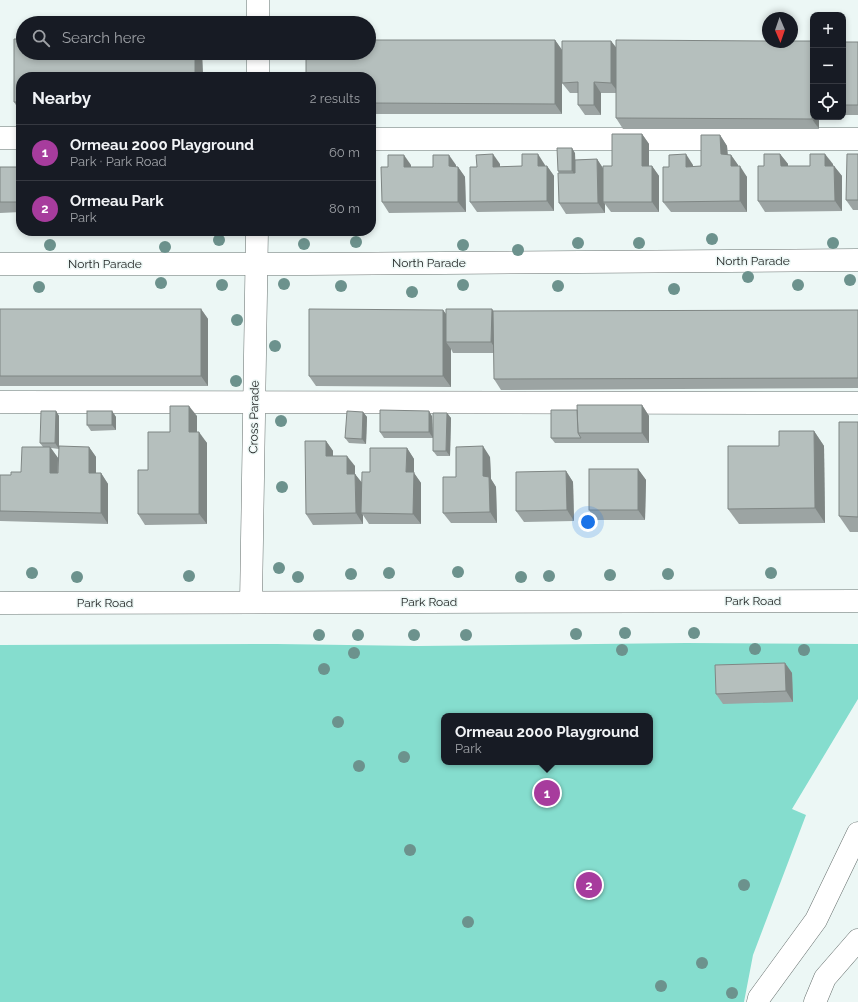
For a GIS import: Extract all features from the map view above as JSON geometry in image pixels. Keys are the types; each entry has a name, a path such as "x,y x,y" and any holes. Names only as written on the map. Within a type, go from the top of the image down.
{"street":[{"path":"258,0 258,16"},
{"path":"258,60 258,72"},
{"path":"0,138 16,138"},
{"path":"376,138 858,139"},
{"name":"Cross Parade","path":"251,602 257,236"},
{"name":"North Parade","path":"0,264 858,260"},
{"path":"0,402 858,402"},
{"name":"Park Road","path":"0,603 858,601"},
{"path":"758,1002 759,998 816,920 858,834"},
{"path":"815,1002 825,978 858,940"}],"green space":[{"path":"686,643 858,644 858,699 792,809 806,815 753,955 744,1002 0,1002 0,645 277,644 418,646"}],"building":[{"path":"14,39 16,39 16,60 195,60 195,72 16,72 16,102 14,102"},
{"path":"376,40 555,40 555,104 376,103 376,72 306,72 306,60 376,60"},
{"path":"616,40 762,41 762,48 798,48 798,41 810,41 810,119 616,118"},
{"path":"562,41 611,41 611,83 594,82 594,105 578,105 578,82 562,83"},
{"path":"846,42 858,42 858,105 846,105"},
{"path":"612,134 642,134 642,166 652,166 652,202 603,202 603,166 612,166"},
{"path":"701,135 720,135 721,154 731,155 731,166 740,166 740,201 663,202 663,167 669,167 669,155 686,154 686,167 701,166"},
{"path":"557,148 572,148 572,171 558,171"},
{"path":"493,154 493,167 522,166 522,154 538,154 538,166 547,166 547,201 470,202 470,167 477,167 476,155"},
{"path":"764,154 780,154 781,166 810,166 810,154 825,154 825,166 834,166 835,201 758,201 758,166 764,166"},
{"path":"847,154 858,154 858,200 846,200"},
{"path":"388,155 404,155 404,167 433,167 433,155 449,155 449,166 458,167 458,202 382,202 381,167 388,167"},
{"path":"597,159 598,203 559,203 558,173 575,173 575,160"},
{"path":"0,167 16,167 16,202 0,202"},
{"path":"0,309 201,309 201,376 0,376"},
{"path":"309,309 443,310 443,376 309,376"},
{"path":"446,309 492,309 491,342 446,342"},
{"path":"858,310 858,378 494,379 493,311"},
{"path":"577,405 642,405 642,433 578,433"},
{"path":"170,406 189,406 189,432 199,432 199,514 138,514 138,470 148,470 148,432 170,432"},
{"path":"380,410 429,411 429,432 380,432"},
{"path":"551,410 577,410 578,433 581,438 551,438"},
{"path":"41,411 56,411 55,443 40,443"},
{"path":"87,411 112,411 112,425 87,425"},
{"path":"347,411 363,412 362,439 345,438"},
{"path":"433,413 447,413 446,451 433,451"},
{"path":"839,422 858,422 858,517 839,516"},
{"path":"779,431 814,431 815,508 728,509 728,446 779,446"},
{"path":"305,441 326,441 326,456 347,456 347,474 355,474 356,513 306,514"},
{"path":"59,446 89,447 89,473 101,473 101,513 0,511 0,475 11,475 11,472 21,472 22,447 50,447 50,473 58,473"},
{"path":"483,446 483,476 489,477 490,512 443,513 443,477 456,477 456,447"},
{"path":"370,448 407,448 406,472 414,472 413,514 361,513 362,472 370,472"},
{"path":"589,469 638,469 638,510 589,510"},
{"path":"566,471 567,510 516,511 516,472"},
{"path":"785,663 786,691 716,694 715,665"}],"place":[{"name":"Ormeau 2000 Playground","path":"547,793"},
{"name":"Ormeau Park","path":"589,885"}]}
